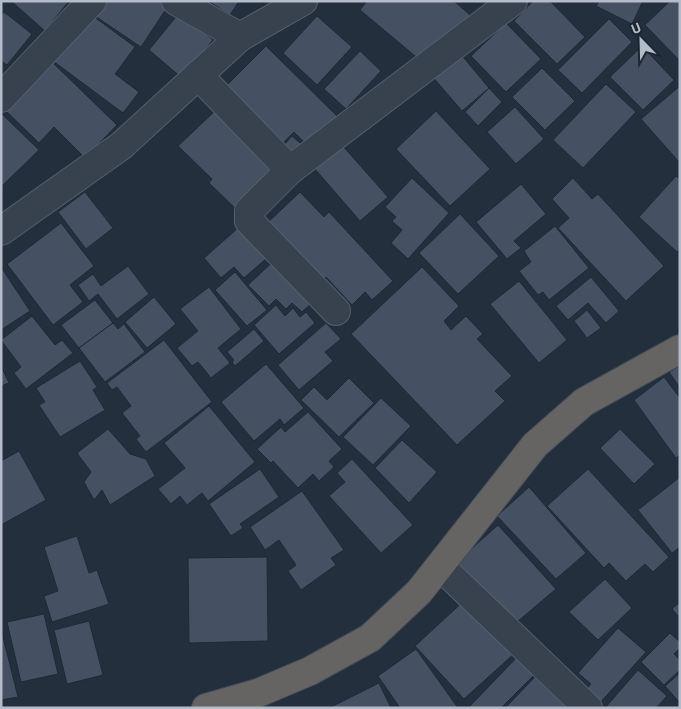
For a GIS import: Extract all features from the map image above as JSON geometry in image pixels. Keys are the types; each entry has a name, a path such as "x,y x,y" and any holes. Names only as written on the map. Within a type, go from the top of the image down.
{"highway":[{"path":"206,708 258,693 310,671 370,638 419,592 535,445 584,402 680,349"}],"street":[{"path":"1,98 92,1"},
{"path":"176,1 240,37"},
{"path":"5,221 121,146 240,37 303,1"},
{"path":"336,311 250,220 249,211 290,170 505,9 513,1"},
{"path":"198,75 290,170"},
{"path":"440,566 588,708"}],"building":[{"path":"11,1 69,1 45,31"},
{"path":"105,1 161,1 168,6 141,47 95,16"},
{"path":"208,1 239,1 230,15"},
{"path":"367,1 454,1 470,15 427,66 360,10"},
{"path":"533,1 550,1 585,37 557,64 514,21"},
{"path":"599,1 643,1 632,24 596,6"},
{"path":"670,1 680,1 680,61 645,25"},
{"path":"4,12 32,34 7,65 1,61 1,16"},
{"path":"180,12 213,40 182,78 149,50"},
{"path":"89,13 135,47 115,74 139,92 123,113 53,61"},
{"path":"317,16 352,47 317,85 283,53"},
{"path":"609,19 632,42 582,93 558,70"},
{"path":"506,23 541,59 506,92 471,56"},
{"path":"266,46 337,116 308,146 294,132 282,144 224,88"},
{"path":"642,46 674,80 643,110 610,77"},
{"path":"360,51 381,71 346,109 324,89"},
{"path":"459,52 489,88 462,111 432,76"},
{"path":"49,59 117,125 85,158 54,127 39,143 2,107"},
{"path":"542,68 575,101 545,130 512,97"},
{"path":"606,84 636,112 583,168 553,140"},
{"path":"680,86 680,163 641,119"},
{"path":"489,88 502,102 478,126 465,112"},
{"path":"515,107 544,139 516,164 487,132"},
{"path":"217,109 280,172 239,212 209,183 212,179 178,146"},
{"path":"436,111 490,169 450,206 396,149"},
{"path":"1,113 39,150 1,187"},
{"path":"292,136 307,149 292,164 280,149"},
{"path":"342,145 388,197 360,221 315,169"},
{"path":"676,176 680,179 680,249 677,252 639,217"},
{"path":"412,178 449,213 408,259 391,243 402,230 392,221 396,217 385,207"},
{"path":"573,178 592,199 598,194 664,266 626,301 558,228 569,218 552,199"},
{"path":"521,184 546,214 514,241 521,248 507,259 476,222"},
{"path":"85,192 113,228 86,249 58,212"},
{"path":"300,192 324,217 329,212 393,281 372,300 365,292 352,305 326,277 317,286 263,227"},
{"path":"460,214 499,256 458,294 419,253"},
{"path":"247,220 275,251 244,278 234,267 221,278 204,258"},
{"path":"61,223 94,266 70,285 83,302 53,325 7,264"},
{"path":"555,226 589,268 549,300 543,292 538,295 519,271 531,262 524,251"},
{"path":"280,255 314,301 302,312 292,303 286,309 276,299 269,306 248,285"},
{"path":"128,266 149,294 117,319 98,294 89,301 78,285 93,274 101,286"},
{"path":"1,267 30,311 1,330"},
{"path":"422,267 459,306 444,321 451,330 466,316 483,334 477,339 512,376 495,391 505,401 457,445 351,334"},
{"path":"235,272 267,310 247,326 215,290"},
{"path":"591,277 619,311 606,323 588,303 568,320 556,306"},
{"path":"519,281 567,340 539,363 490,304"},
{"path":"209,287 241,329 218,348 230,363 211,378 198,362 192,366 177,348 198,331 180,309"},
{"path":"154,297 176,324 147,348 125,322"},
{"path":"95,300 113,323 79,348 61,325"},
{"path":"276,305 285,316 293,308 300,317 306,312 315,323 279,354 254,325"},
{"path":"587,310 601,328 587,338 574,321"},
{"path":"32,316 55,345 62,340 73,353 26,389 14,373 21,367 1,340"},
{"path":"113,323 118,329 124,324 145,352 105,382 79,348"},
{"path":"326,323 341,339 325,352 333,361 299,390 278,365"},
{"path":"254,329 264,341 235,366 232,362 234,360 227,352"},
{"path":"164,340 212,402 146,452 136,439 140,436 122,413 131,406 117,387 112,390 107,383"},
{"path":"80,361 97,387 93,390 105,410 60,437 39,405 45,402 36,388"},
{"path":"266,364 304,408 284,425 280,419 254,441 221,402"},
{"path":"680,365 680,388 669,372"},
{"path":"1,366 9,383 1,386"},
{"path":"664,377 680,398 680,455 676,458 634,400"},
{"path":"349,378 374,403 339,437 301,400 314,387 327,400"},
{"path":"381,398 411,426 373,465 343,437"},
{"path":"209,406 255,462 208,501 202,493 187,505 180,496 171,504 158,489 185,468 164,443"},
{"path":"308,412 342,449 329,461 334,467 319,481 313,474 298,488 273,461 271,463 257,449 281,427 285,432"},
{"path":"108,429 130,454 146,459 155,476 110,505 102,490 94,500 84,482 91,472 77,453"},
{"path":"620,429 655,464 634,484 600,448"},
{"path":"402,440 437,472 409,503 375,468"},
{"path":"19,451 46,500 1,525 1,461"},
{"path":"352,459 413,525 381,553 329,496 345,482 337,473"},
{"path":"260,469 279,497 240,524 243,528 231,536 209,504"},
{"path":"588,469 669,557 653,572 645,564 626,581 609,563 604,568 547,506"},
{"path":"680,477 680,547 672,553 638,510"},
{"path":"529,487 586,553 556,579 497,516"},
{"path":"302,491 344,550 331,558 336,565 301,590 288,571 296,565 279,540 265,550 250,527"},
{"path":"498,525 556,589 511,627 452,566"},
{"path":"77,536 89,573 97,570 109,604 52,622 44,596 58,591 44,547"},
{"path":"267,557 268,641 189,643 188,558"},
{"path":"605,579 632,608 598,640 569,612"},
{"path":"467,598 516,652 464,699 415,646"},
{"path":"680,602 680,618 672,609"},
{"path":"44,614 58,674 21,682 7,622"},
{"path":"89,621 103,675 67,684 54,630"},
{"path":"618,628 646,652 598,705 584,692 591,684 578,673"},
{"path":"1,629 18,697 1,700"},
{"path":"670,633 680,642 680,648 674,654 680,660 680,670 664,685 641,662"},
{"path":"416,649 458,708 400,708 378,676"},
{"path":"521,653 538,671 501,708 468,708"},
{"path":"638,670 667,696 656,708 605,708"},
{"path":"680,673 680,703 665,686"},
{"path":"535,677 555,696 560,691 577,708 505,708"},
{"path":"379,683 391,708 329,708"}]}
